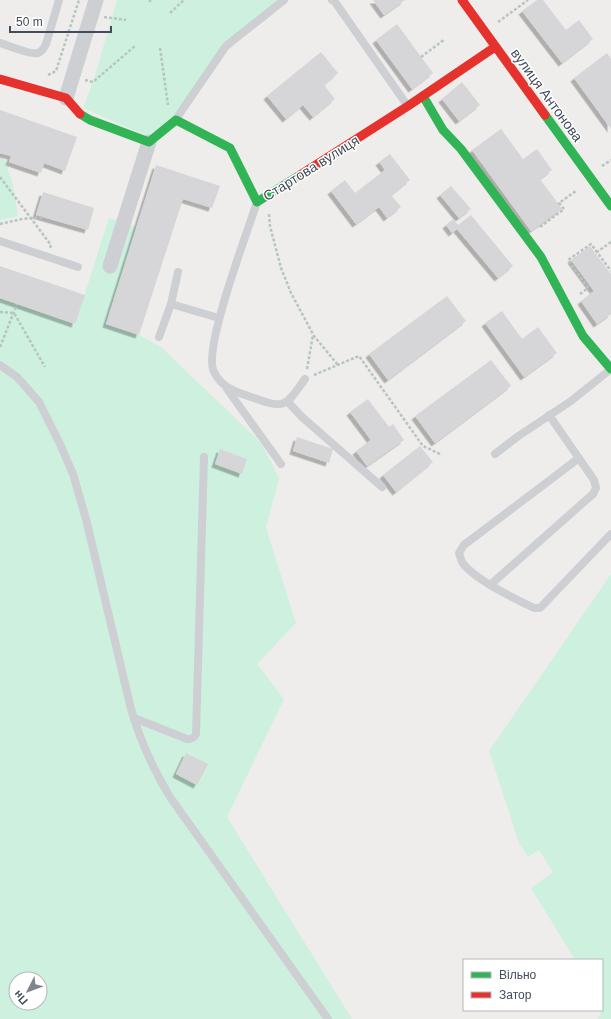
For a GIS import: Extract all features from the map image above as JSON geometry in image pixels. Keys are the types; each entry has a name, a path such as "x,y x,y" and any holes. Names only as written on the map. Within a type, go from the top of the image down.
{"street":[{"path":"66,98 96,0"},
{"name":"вулиця Антонова","path":"462,0 611,206"},
{"name":"Стартова вулиця","path":"176,120 230,148 257,202 408,106 495,47"},
{"path":"0,79 66,98 78,113 90,120 149,142"},
{"path":"423,96 443,130 461,149 541,257 583,336 611,369"},
{"path":"110,266 149,142 176,120"}],"lane":[{"path":"0,43 31,53 37,53 43,50 59,0"},
{"path":"176,120 226,46 284,0"},
{"path":"332,0 335,2 408,106"},
{"path":"257,202 219,318 212,358 214,372 281,464"},
{"path":"0,241 78,267"},
{"path":"159,336 172,304 178,272"},
{"path":"172,304 219,318"},
{"path":"0,365 17,377 39,402 60,444 72,474 86,519 134,718 144,748 166,790 328,1019"},
{"path":"495,454 517,437 571,401 611,369"},
{"path":"227,388 266,403 281,404 288,402 305,379"},
{"path":"288,402 302,417 382,487"},
{"path":"490,585 593,494 596,488 594,480 549,415"},
{"path":"134,718 187,739 191,740 196,734 204,457"},
{"path":"579,458 464,545 459,553 461,561 467,569 490,585 534,608 540,608 611,534"}],"path":[{"path":"170,13 184,0"},
{"path":"497,22 528,0"},
{"path":"91,14 126,20"},
{"path":"421,57 445,39"},
{"path":"92,82 135,46"},
{"path":"160,48 169,106"},
{"path":"600,168 611,160"},
{"path":"0,178 51,245 48,257"},
{"path":"526,237 564,210 559,203 576,191"},
{"path":"267,195 270,226 281,268 291,293 313,335 338,365"},
{"path":"0,224 44,217"},
{"path":"597,252 611,242"},
{"path":"566,304 588,288 568,260 591,244 611,271"},
{"path":"0,347 17,304"},
{"path":"0,312 14,313"},
{"path":"14,313 45,367"},
{"path":"305,379 313,335"},
{"path":"305,379 359,356 423,446 442,455"}],"green space":[{"path":"117,0 279,0 226,46 178,117 147,136 83,108 93,82"},
{"path":"0,157 5,160 13,185 18,216 0,220"},
{"path":"109,218 137,227 107,324 139,335 161,347 259,441 279,478 266,528 296,623 257,664 284,699 227,817 352,1019 0,1019 0,298 75,324"},
{"path":"611,574 611,1019 598,1019 601,1011 603,1011 603,959 574,959 531,888 553,872 539,850 528,857 519,843 489,751"}],"building":[{"path":"373,0 405,0 384,15"},
{"path":"537,0 543,0 566,30 579,20 593,39 562,63 522,11"},
{"path":"397,24 433,73 412,89 376,40"},
{"path":"321,52 338,73 324,85 335,99 313,117 303,105 286,119 267,96"},
{"path":"607,53 611,59 611,129 574,78"},
{"path":"462,82 480,105 459,121 442,99"},
{"path":"0,110 77,137 65,171 44,163 41,173 9,162 11,156 0,153"},
{"path":"501,129 523,159 537,149 552,170 540,179 562,209 531,231 472,150"},
{"path":"390,154 410,180 391,195 401,207 387,218 379,207 356,224 331,191 345,180 355,193 385,170 379,162"},
{"path":"156,165 220,186 212,208 183,199 139,335 106,324"},
{"path":"451,186 471,209 459,218 440,195"},
{"path":"43,192 94,208 88,230 36,215"},
{"path":"471,215 513,266 498,278 457,229 452,233 446,225 453,219 458,225"},
{"path":"590,246 611,274 611,314 597,324 581,301 594,291 571,260"},
{"path":"0,266 85,295 75,324 0,298"},
{"path":"447,296 466,321 388,380 369,354"},
{"path":"502,311 522,339 538,327 557,353 524,377 485,323"},
{"path":"491,360 511,386 435,443 415,416"},
{"path":"368,399 389,427 393,424 404,440 367,466 356,451 371,440 350,412"},
{"path":"297,437 333,449 329,463 293,451"},
{"path":"420,446 433,462 396,492 383,475"},
{"path":"220,449 247,459 242,474 215,464"},
{"path":"186,753 208,764 197,785 176,774"}],"traffic: fast":[{"path":"423,96 443,130 461,149 541,257 583,336 611,369"},
{"path":"80,114 90,120 149,142 176,120 230,148 257,202 300,175"},
{"path":"545,115 611,206"}],"traffic: jam":[{"path":"462,0 545,115"},
{"path":"300,175 408,106 495,47"},
{"path":"0,79 66,98 80,114"}]}
